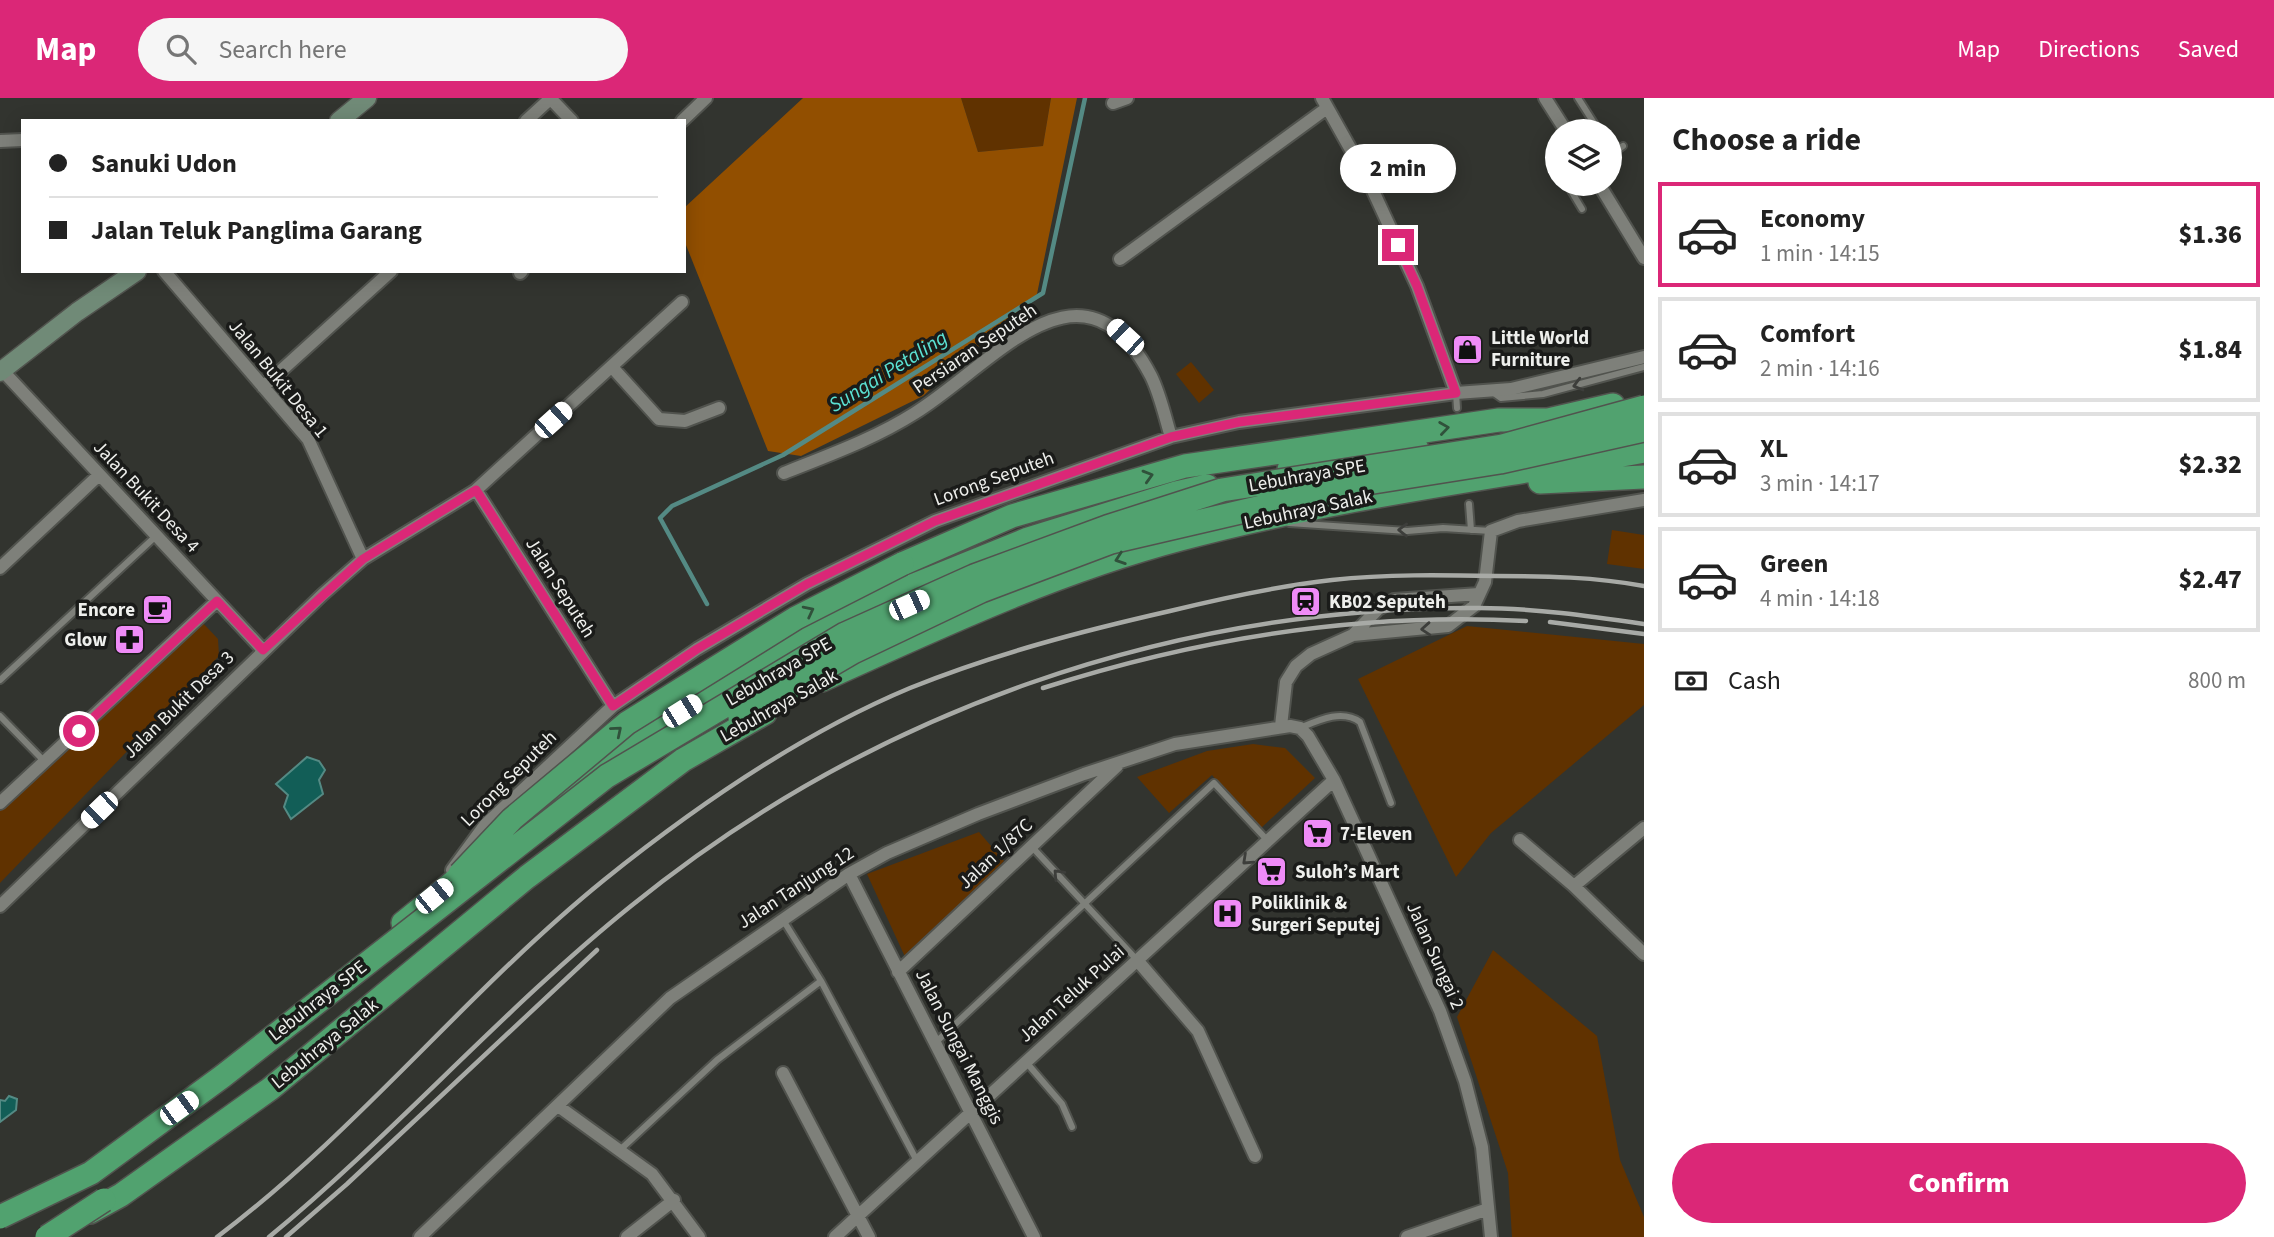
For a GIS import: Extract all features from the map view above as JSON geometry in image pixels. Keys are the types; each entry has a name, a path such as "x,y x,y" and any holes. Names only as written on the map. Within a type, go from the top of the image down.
{"highway":[{"path":"1474,441 1545,420 1644,398"},
{"name":"Lebuhraya SPE","path":"0,1220 91,1173 223,1076 618,769 845,634 974,576 1107,527 1222,490 1502,446 1644,407"},
{"path":"408,930 512,819 627,723 796,618 902,564 1012,516 1185,466 1499,420 1545,420"},
{"path":"1474,441 1644,423"},
{"name":"Lebuhraya SPE","path":"33,1237 113,1198 229,1112 521,869 599,812 734,722 853,652 981,591 1111,542 1361,484 1500,461 1644,430"},
{"name":"Lebuhraya Salak","path":"0,1220 99,1167 256,1055 434,896 558,797 642,736 723,686 870,604 1028,539 1176,493 1345,458 1474,441"},
{"name":"Lebuhraya Salak","path":"113,1198 270,1089 527,877 684,760 820,681 993,603 1179,539 1346,500 1644,451"},
{"path":"1425,488 1644,477"},
{"path":"870,604 1012,516"},
{"path":"46,1237 113,1198"},
{"path":"64,1237 113,1198"}],"street":[{"path":"341,119 367,98"},
{"path":"529,119 550,98 570,119"},
{"path":"684,119 706,98"},
{"path":"1113,103 1127,98"},
{"path":"1545,98 1558,119"},
{"path":"1120,259 1325,103 1369,182 1417,286 1456,393"},
{"path":"0,141 21,141"},
{"path":"1606,196 1644,258"},
{"path":"1,371 77,312 134,273"},
{"name":"Jalan Bukit Desa 1","path":"166,273 308,439 363,559"},
{"path":"263,387 389,273"},
{"name":"Jalan Bukit Desa 3","path":"0,906 263,650 363,559 476,490 682,302"},
{"name":"Persiaran Seputeh","path":"784,473 873,438 916,413 1028,331 1059,316 1086,314 1097,317 1107,321 1125,337 1151,377 1171,437"},
{"name":"Lorong Seputeh","path":"434,896 485,825 613,706 697,649 807,584 935,521 1171,437 1239,422 1541,384 1644,357"},
{"path":"612,367 659,419 685,421 719,408"},
{"name":"Jalan Bukit Desa 4","path":"1,371 263,650"},
{"path":"0,568 99,475"},
{"name":"Jalan Seputeh","path":"476,490 613,706"},
{"path":"1300,728 1282,726 1283,696 1296,667 1311,654 1353,635 1448,626 1474,606 1485,582 1491,531 1518,521 1644,500"},
{"path":"1353,635 1378,609 1394,600 1479,594"},
{"path":"0,803 217,601"},
{"name":"Jalan Tanjung 12","path":"420,1237 670,998 849,874 887,853 978,814 1175,744 1282,726"},
{"name":"Jalan Sungai 2","path":"1300,728 1308,736 1334,780 1440,1011 1465,1081 1482,1147 1491,1237"},
{"name":"Jalan 1/87C","path":"898,972 1120,763"},
{"name":"Jalan Teluk Pulai","path":"835,1237 1334,780"},
{"path":"1574,886 1644,828"},
{"path":"1520,840 1574,886 1644,954"},
{"name":"Jalan Sungai Manggis","path":"849,874 1034,1237"},
{"path":"1137,960 1198,1031 1255,1156"},
{"path":"783,1073 869,1237"},
{"path":"558,1106 652,1174 699,1237"},
{"path":"627,1237 674,1200"},
{"path":"1407,1237 1488,1209"}],"lane":[{"path":"1578,98 1591,119"},
{"path":"1574,196 1582,209"},
{"path":"1493,392 1501,398 1543,394 1644,367"},
{"path":"1456,393 1457,408"},
{"path":"1469,504 1471,530"},
{"path":"1256,521 1407,531 1491,531"},
{"path":"0,680 156,536"},
{"path":"0,716 45,762"},
{"path":"1300,728 1326,717 1352,716 1360,722 1391,803"},
{"path":"935,1043 1214,783 1268,841"},
{"path":"1032,847 1137,960"},
{"path":"782,918 821,981 917,1162"},
{"path":"621,1149 717,1060 821,981"},
{"path":"1026,1062 1062,1104 1072,1127"}],"shaded area":[{"path":"803,98 961,98 978,152 1043,146 1051,98 1077,98 1037,294 923,396 801,456 768,451 686,245 686,206"},
{"path":"961,98 1051,98 1043,146 978,152"},
{"path":"1191,362 1214,390 1199,403 1176,374"},
{"path":"1612,530 1644,535 1644,569 1607,564"},
{"path":"201,621 218,639 219,656 0,883 0,810"},
{"path":"1467,626 1644,644 1644,705 1491,833 1456,877 1358,679"},
{"path":"1253,744 1285,748 1315,778 1260,829 1212,775 1169,813 1137,777 1207,751"},
{"path":"979,832 1004,861 906,959 867,874"},
{"path":"1493,950 1597,1036 1620,1160 1644,1217 1644,1237 1512,1237 1508,1173 1457,1017"}],"water":[{"path":"307,757 319,761 325,770 319,780 323,794 291,819 284,807 288,795 276,784"},
{"path":"9,1096 17,1099 16,1110 0,1122 0,1100 5,1101"}],"waterway":[{"name":"Sungai Petaling","path":"707,604 660,518 672,506 783,455 1043,293 1085,98"}],"railway":[{"path":"217,1237 318,1152 506,968 604,880 675,825 750,774 789,749 869,706 974,664 1038,644 1190,606 1291,586 1353,578 1435,575 1533,576 1644,586"},
{"path":"269,1237 361,1156 538,987 631,906 723,837 821,777 923,726 1029,684 1138,650 1250,626 1364,612 1479,608 1541,611 1644,624"},
{"path":"1043,688 1161,655 1282,632 1403,621 1526,621"},
{"path":"1550,622 1644,634"},
{"path":"286,1237 347,1184 597,950"}],"place":[{"name":"Little World Furniture","path":"1468,349"},
{"name":"KB02 Seputeh","path":"1306,602"},
{"name":"Encore","path":"158,610"},
{"name":"Glow","path":"130,640"},
{"name":"7-Eleven","path":"1317,834"},
{"name":"Suloh’s Mart","path":"1272,872"},
{"name":"Poliklinik & Surgeri Seputej","path":"1228,914"}],"route":[{"path":"79,731 217,601 263,650 363,559 476,490 613,706 697,649 807,584 935,521 1171,437 1239,422 1456,393 1417,286 1398,245"}]}
